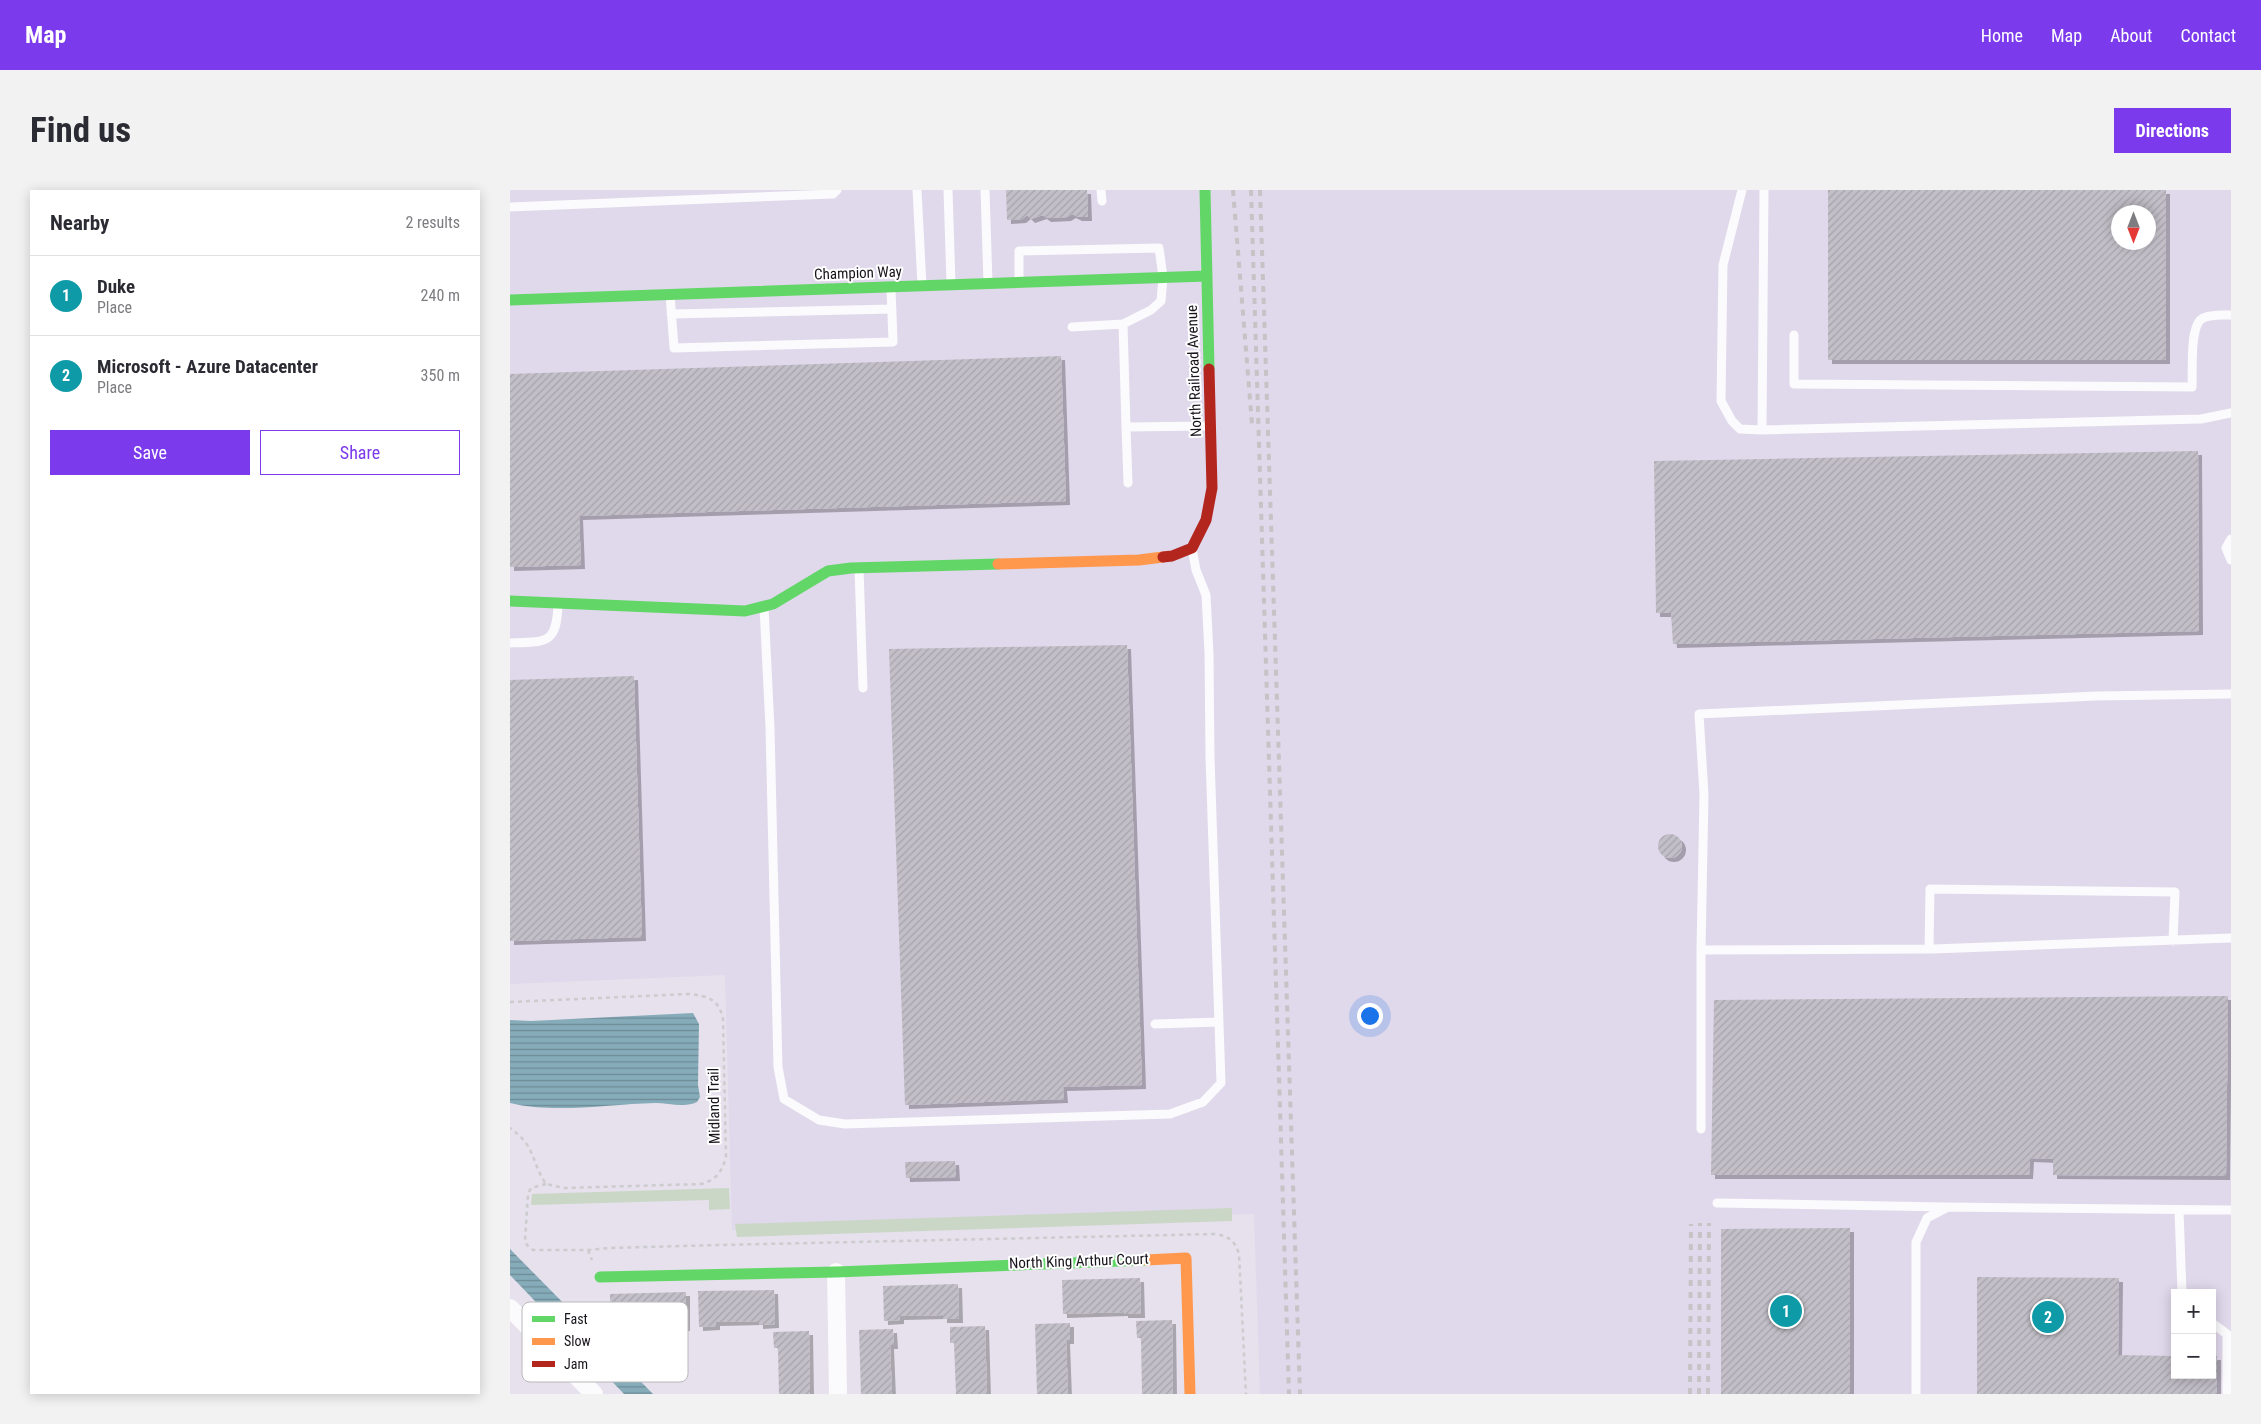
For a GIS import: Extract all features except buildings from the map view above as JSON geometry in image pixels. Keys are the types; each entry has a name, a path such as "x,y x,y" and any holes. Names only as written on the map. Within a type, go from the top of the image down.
{"street":[{"name":"North Railroad Avenue","path":"1192,548 1206,520 1212,488 1205,190"},
{"name":"Champion Way","path":"510,300 1207,276"},
{"path":"510,601 745,611 773,604 828,571 859,568 1139,560 1172,556 1192,548"},
{"name":"North King Arthur Court","path":"600,1277 836,1272 1186,1258 1190,1394"},
{"path":"836,1272 838,1394"},
{"path":"510,1308 522,1320"},
{"path":"582,1382 594,1394"}],"lane":[{"path":"510,207 833,194 837,190"},
{"path":"917,190 922,286"},
{"path":"948,190 952,285"},
{"path":"985,190 988,283"},
{"path":"1101,190 1102,201"},
{"path":"1742,190 1723,265 1721,401 1732,421 1740,428 1762,430 2202,418 2231,413"},
{"path":"1762,430 1764,190"},
{"path":"1019,282 1019,251 1160,248 1163,277 1161,301 1151,310 1123,324 1072,327"},
{"path":"670,294 674,348 894,342 891,287"},
{"path":"671,314 892,308"},
{"path":"1794,335 1794,384 2192,387 2196,323 2211,315 2231,315"},
{"path":"1123,324 1128,483"},
{"path":"1126,427 1211,426"},
{"path":"2231,539 2226,548 2231,560"},
{"path":"764,606 770,728 778,1067 784,1099 819,1120 845,1124 1170,1114 1203,1102 1221,1083 1206,595 1196,570 1192,548"},
{"path":"859,568 862,688"},
{"path":"510,643 541,641 549,637 558,626 558,603"},
{"path":"1701,1129 1701,950 1704,794 1699,714 2096,696 2231,694"},
{"path":"1929,949 1930,889 2175,892 2173,940"},
{"path":"1701,950 1929,949 2231,938"},
{"path":"1155,1024 1219,1022"},
{"path":"1717,1203 2231,1210"},
{"path":"1916,1394 1916,1242 1927,1218 1948,1207"},
{"path":"2179,1210 2182,1289"},
{"path":"2216,1326 2227,1334 2227,1394"}],"path":[{"name":"Midland Trail","path":"510,1002 689,994 705,995 712,999 718,1004 723,1019 726,1157 723,1167 717,1176 701,1184 582,1189 554,1187 546,1184 541,1177 534,1155 525,1142 510,1128"}],"shaded area":[{"path":"510,190 2231,190 2231,1394 1260,1394 1254,1214 732,1230 725,975 510,984"}],"green space":[{"path":"729,1188 730,1209 709,1210 709,1200 531,1205 532,1194"},
{"path":"1232,1208 1232,1221 737,1237 735,1224"}],"water":[{"path":"693,1013 699,1024 698,1085 700,1097 697,1102 682,1105 655,1103 582,1108 545,1108 510,1103 510,1020 531,1021"},
{"path":"510,1249 562,1302 536,1302 510,1275"},
{"path":"613,1382 641,1382 653,1394 624,1394"}],"railway":[{"path":"1233,190 1252,424"},
{"path":"1251,190 1289,1394"},
{"path":"1260,190 1300,1394"},
{"path":"1699,1394 1700,1223"},
{"path":"1708,1394 1709,1223"},
{"path":"1690,1394 1691,1224"}],"traffic: fast":[{"path":"1205,190 1209,369"},
{"path":"510,300 1207,276"},
{"path":"510,601 745,611 773,604 828,571 851,568 998,564"},
{"path":"600,1277 836,1272 1146,1260"}],"traffic: slow":[{"path":"998,564 1139,560 1163,557"},
{"path":"1146,1260 1186,1258 1190,1394"}],"traffic: jam":[{"path":"1163,557 1172,556 1192,548 1206,520 1212,488 1209,369"}],"place":[{"name":"Duke","path":"1786,1311"},
{"name":"Microsoft - Azure Datacenter","path":"2048,1317"}]}
